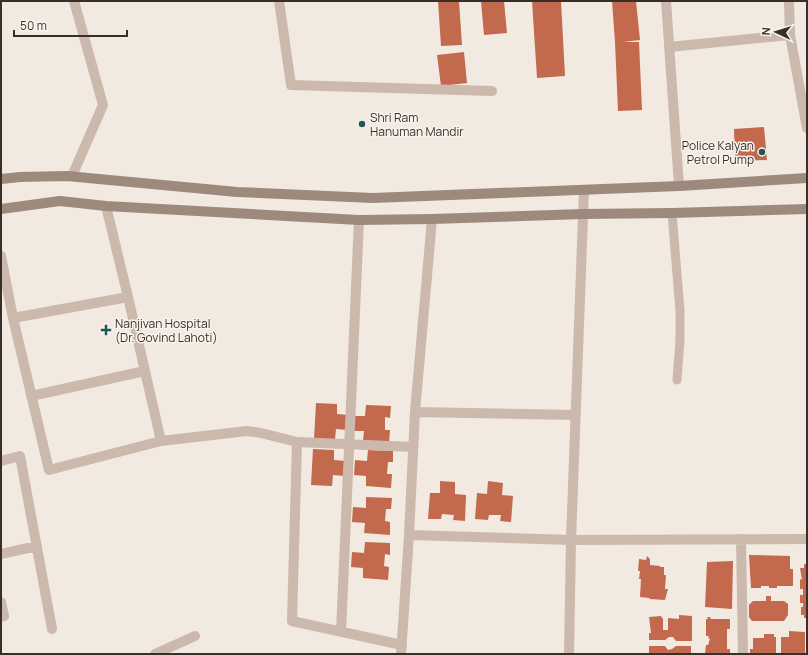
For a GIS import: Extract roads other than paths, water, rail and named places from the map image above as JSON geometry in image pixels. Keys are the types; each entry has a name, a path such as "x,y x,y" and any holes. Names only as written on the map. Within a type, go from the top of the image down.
{"street":[{"path":"72,176 103,105 74,1"},
{"path":"279,1 291,85 492,91"},
{"path":"666,1 668,47 675,116 679,186"},
{"path":"789,1 790,35 807,128"},
{"path":"668,47 790,35"},
{"path":"1,179 20,176 72,176 237,192 373,198 679,186 807,178"},
{"path":"568,654 584,190"},
{"path":"1,209 60,201 106,206 359,220 432,220 583,214 807,209"},
{"path":"106,206 161,441"},
{"path":"341,632 359,220"},
{"path":"297,442 292,621 341,632 401,650 409,535 415,412 432,220"},
{"path":"1,256 13,318 49,470 161,441 247,431 297,442 414,447"},
{"path":"13,318 128,297"},
{"path":"31,396 145,371"},
{"path":"415,412 576,415"},
{"path":"1,461 20,456 52,629"},
{"path":"409,535 571,540 807,539"},
{"path":"741,539 743,654"},
{"path":"1,554 37,546"},
{"path":"1,602 4,616 1,617"},
{"path":"159,652 194,636"}],"lane":[{"path":"672,213 680,311 680,340 677,380"}],"place":[{"name":"Shri Ram Hanuman Mandir","path":"362,124"},
{"name":"Police Kalyan Petrol Pump","path":"762,152"},
{"name":"Nanjivan Hospital (Dr. Govind Lahoti)","path":"106,330"}]}
